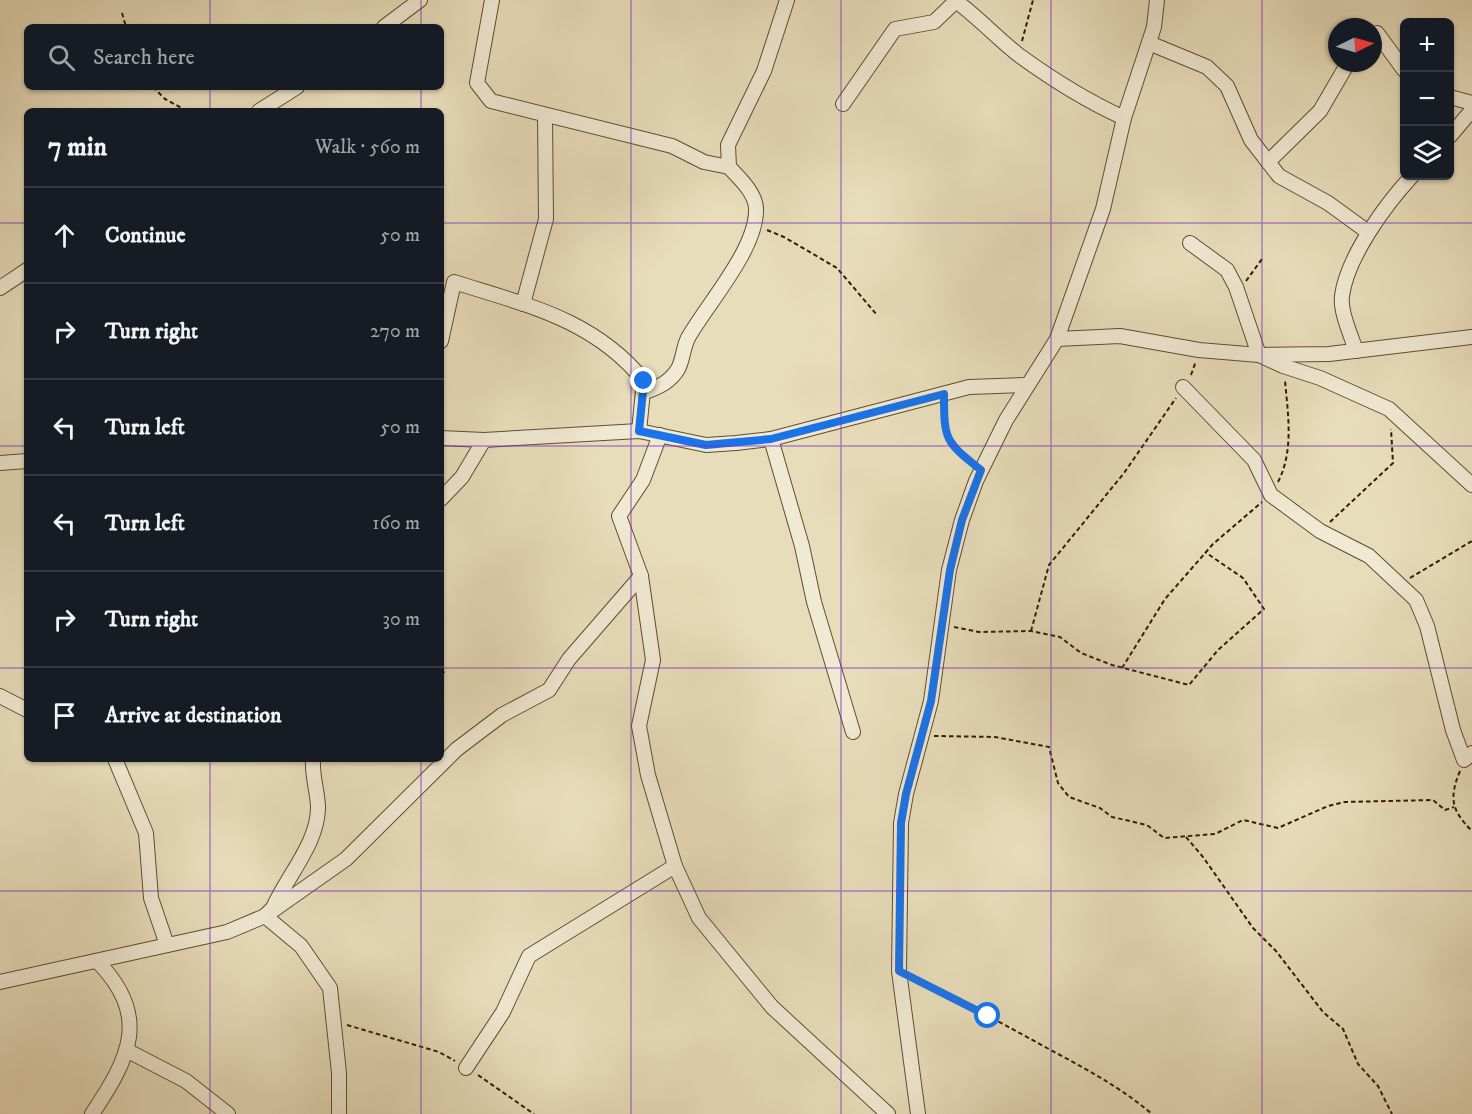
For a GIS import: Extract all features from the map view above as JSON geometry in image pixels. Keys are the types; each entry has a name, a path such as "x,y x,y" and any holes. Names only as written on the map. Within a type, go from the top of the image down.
{"street":[{"path":"388,24 420,0"},
{"path":"492,0 477,83 491,101 672,146 704,162 729,167 747,185 756,207 753,224 738,261 687,340 678,369 663,385 645,392"},
{"path":"729,167 728,145 764,71 787,0"},
{"path":"918,1114 899,971 901,823 906,794 931,701 952,560 962,520 981,470 1025,385 1057,339 1103,209 1124,118 1149,44 1157,0"},
{"path":"843,104 894,29 934,22 956,2 981,20 1018,55 1085,100 1124,118"},
{"path":"1382,40 1400,65"},
{"path":"1149,44 1207,67 1227,86 1251,140 1279,176 1309,195 1328,203 1368,232"},
{"path":"1269,162 1320,111 1343,72"},
{"path":"264,108 292,90"},
{"path":"1454,98 1472,103"},
{"path":"1454,130 1472,110"},
{"path":"523,304 546,219 545,116"},
{"path":"1356,351 1342,297 1368,232 1409,180"},
{"path":"1190,243 1227,270 1259,355 1283,366 1320,378 1389,409 1472,485"},
{"path":"0,288 24,272"},
{"path":"444,327 454,282 546,311 595,334 626,358 644,381 645,392 639,431"},
{"path":"1057,339 1120,336 1199,350 1259,355 1329,354 1472,337"},
{"path":"444,438 484,440 639,431 706,445 771,439 969,387 1025,385"},
{"path":"1183,387 1254,460 1271,495 1320,531 1369,556 1416,600 1427,626 1450,720 1468,756"},
{"path":"660,435 643,480 619,516 641,576 653,660 639,726 648,775 675,866 699,918 772,1007 888,1114"},
{"path":"771,439 802,546 814,602 853,732"},
{"path":"444,496 462,477 484,440"},
{"path":"0,463 24,461"},
{"path":"444,762 457,749 502,715 549,690 569,659 641,576"},
{"path":"0,696 24,708"},
{"path":"117,762 146,833 152,898 167,945"},
{"path":"265,916 273,908 315,828 318,806 312,778 313,762"},
{"path":"0,982 227,932 265,916 346,859 444,762"},
{"path":"466,1068 502,1012 529,956 675,866"},
{"path":"265,916 301,946 330,988 339,1073 339,1114"},
{"path":"92,1114 128,1051 131,1026 129,1009 119,985 97,961"},
{"path":"128,1051 186,1081 228,1114"}],"path":[{"path":"1018,55 1033,0"},
{"path":"122,13 125,24"},
{"path":"156,90 165,99 182,108"},
{"path":"753,224 784,237 837,268 877,315"},
{"path":"1239,297 1262,259"},
{"path":"1031,631 1049,565 1125,473 1183,387 1192,372 1199,350"},
{"path":"1122,668 1165,599 1205,552 1271,495 1284,470 1289,429 1283,366"},
{"path":"944,394 944,431 954,448 981,470"},
{"path":"1320,531 1393,463 1389,409"},
{"path":"1408,580 1472,541"},
{"path":"943,624 979,632 1031,631 1060,637 1081,653 1122,668 1189,685 1218,650 1264,609 1243,578 1205,552"},
{"path":"922,735 995,737 1049,747 1058,783 1069,797 1100,808 1112,818 1147,825 1164,838 1215,834 1243,820 1278,828 1328,806 1345,802 1433,800 1445,810 1454,807"},
{"path":"1468,756 1453,789 1454,807 1472,831"},
{"path":"1185,836 1203,857 1253,928 1276,951 1323,1012 1343,1029 1358,1064 1378,1086 1392,1114"},
{"path":"899,971 1006,1023 1123,1090 1152,1114"},
{"path":"333,1021 439,1052 534,1114"}],"route":[{"path":"644,381 645,392 639,431 706,445 771,439 944,394 944,431 954,448 981,470 962,520 950,570 931,701 906,794 901,823 902,902 899,971 988,1016"}]}
